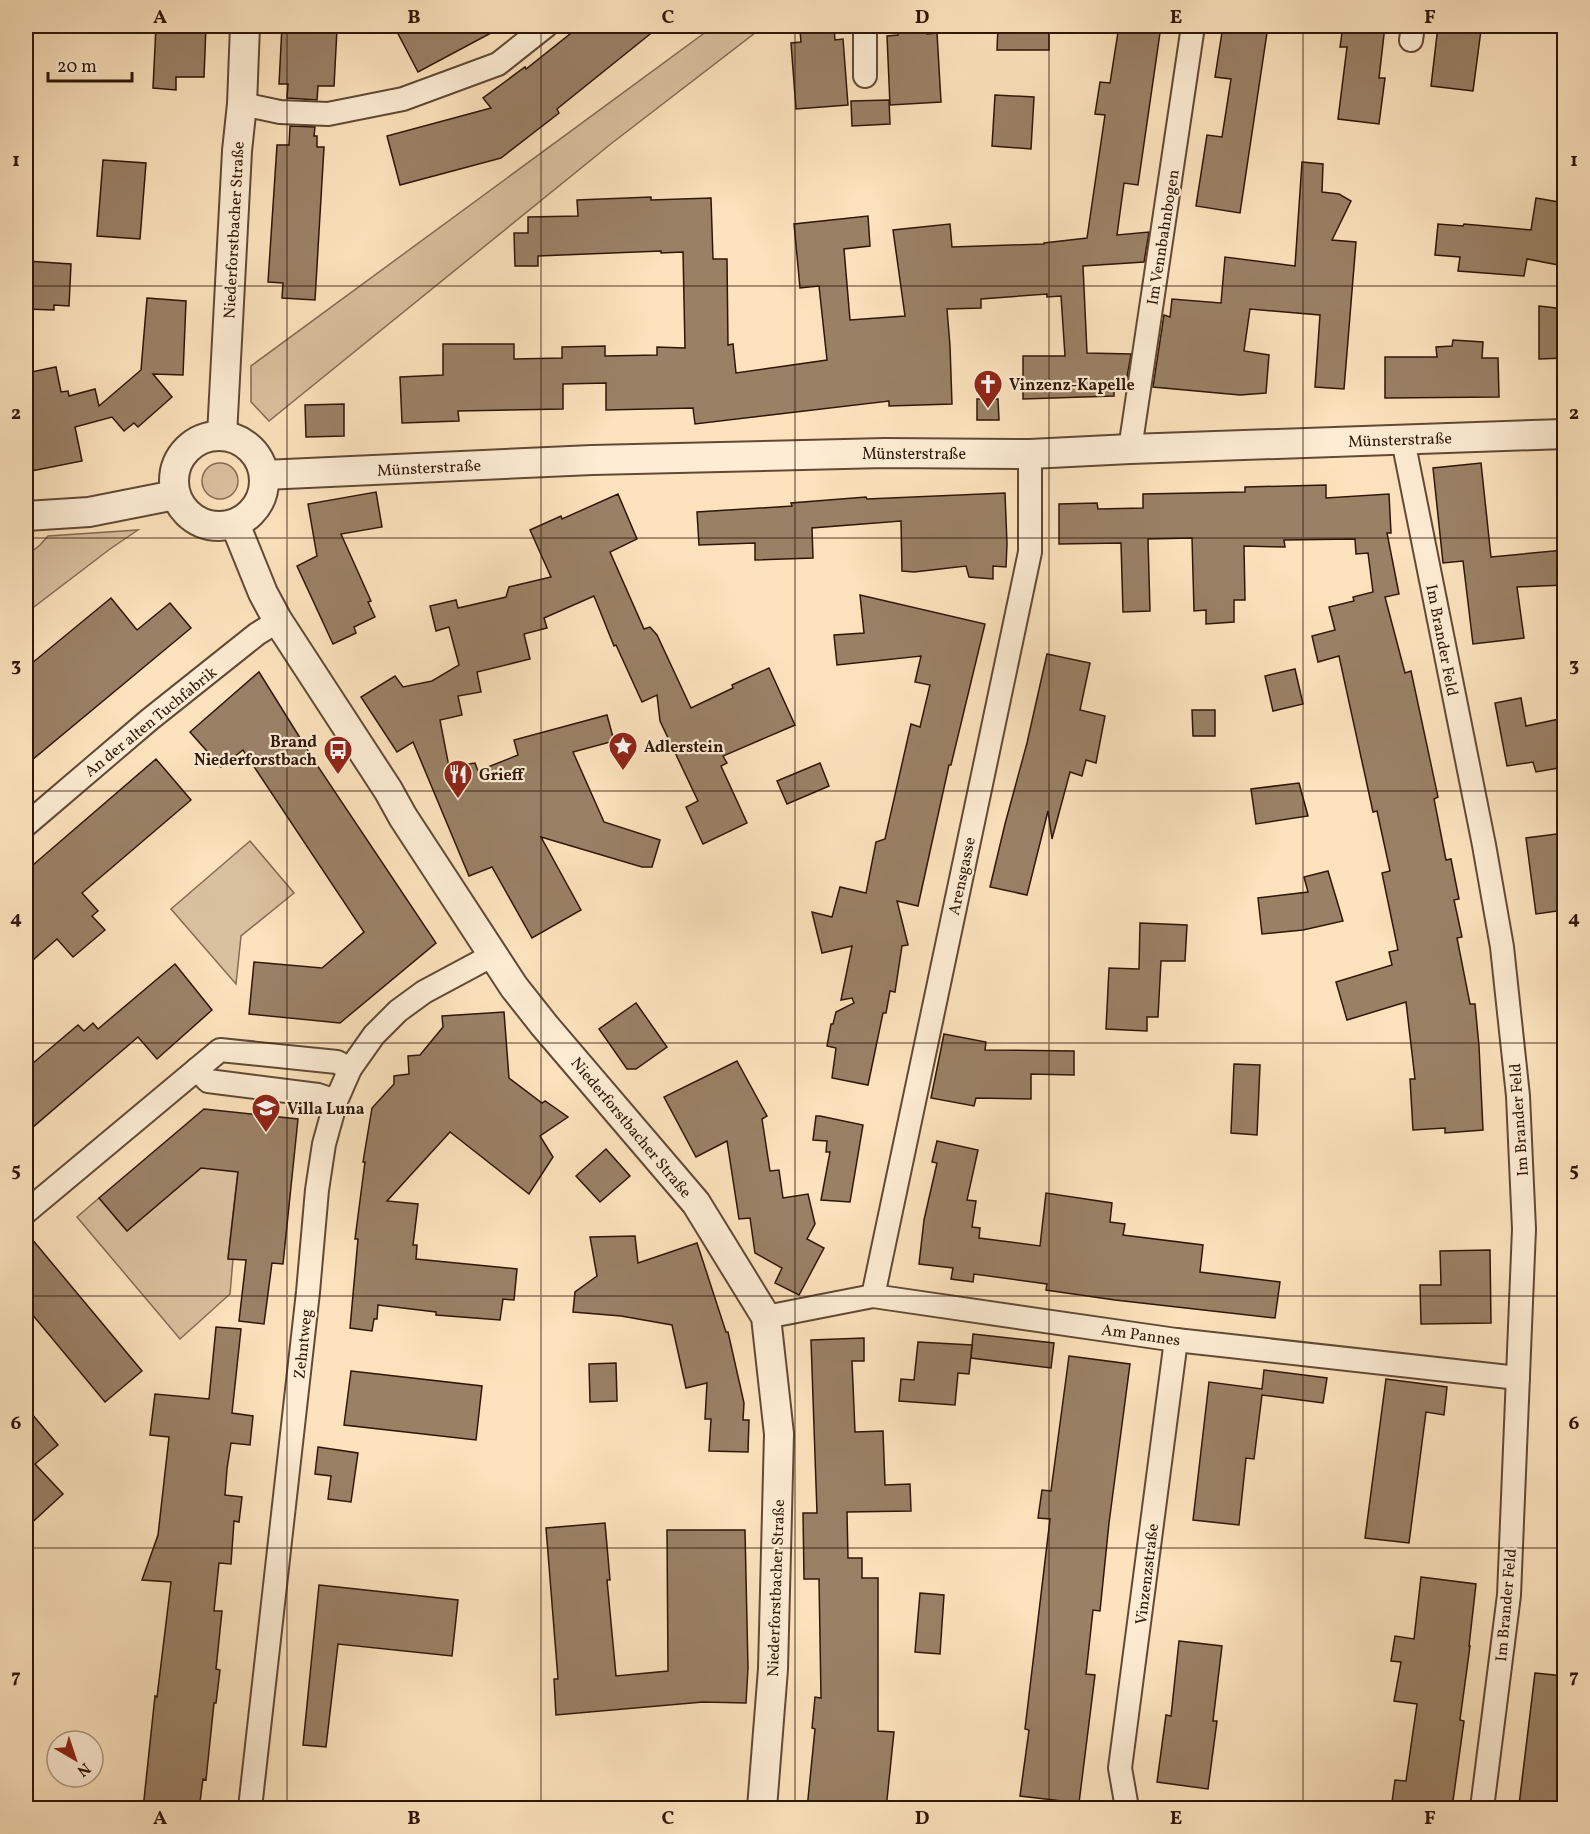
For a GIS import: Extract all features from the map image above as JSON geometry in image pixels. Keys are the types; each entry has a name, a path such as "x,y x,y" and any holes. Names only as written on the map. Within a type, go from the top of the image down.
{"street":[{"name":"Niederforstbacher Straße","path":"222,435 245,26"},
{"path":"242,104 280,112 328,114 403,99 498,64 546,26"},
{"path":"865,26 865,76"},
{"name":"Im Vennbahnbogen","path":"1130,448 1193,26"},
{"name":"Münsterstraße","path":"264,475 679,457 885,453 1030,454 1130,448 1564,434"},
{"path":"222,435 238,438 251,448 260,460 264,475 264,491 259,505 249,516 235,524 217,527 199,522 184,510 175,495 173,478 177,464 186,451 203,438 222,435"},
{"name":"Im Brander Feld","path":"1403,440 1484,845 1503,957 1518,1096 1524,1230 1509,1595 1482,1809"},
{"name":"Arensgasse","path":"873,1296 1030,552 1030,454"},
{"path":"26,516 89,512 175,495"},
{"name":"Niederforstbacher Straße","path":"235,524 263,593 278,621 514,987 696,1203 766,1317 779,1434 773,1669 762,1809"},
{"name":"An der alten Tuchfabrik","path":"26,825 149,720 257,634 278,621"},
{"name":"Zehntweg","path":"250,1809 317,1190 324,1144 336,1101 350,1069 374,1035 398,1011 424,992 493,955"},
{"path":"26,1212 220,1050 337,1062 350,1069"},
{"path":"197,1069 208,1081 318,1095 336,1101"},
{"name":"Am Pannes","path":"766,1317 873,1296 1176,1340 1518,1378"},
{"name":"Vinzenzstraße","path":"1127,1809 1120,1768 1176,1340"}],"shaded area":[{"path":"714,26 764,26 612,143 269,421 251,402 251,366"},
{"path":"220,463 233,468 238,481 233,494 220,499 207,494 202,481 207,468"},
{"path":"138,530 26,613 26,556 48,536"},
{"path":"250,841 294,893 241,936 236,984 171,909"},
{"path":"239,1162 228,1258 233,1259 230,1294 180,1339 77,1217 99,1198 127,1231 201,1168"}],"building":[{"path":"156,26 206,26 204,77 176,77 176,90 153,88"},
{"path":"282,26 337,29 334,86 318,86 317,100 287,98 288,84 279,84"},
{"path":"394,26 504,26 418,72"},
{"path":"580,26 660,26 557,109 559,113 501,158 400,185 387,136 491,108 483,98 525,67 526,69"},
{"path":"897,26 927,26 927,34 937,33 941,102 890,105 887,36 898,35"},
{"path":"998,26 1049,26 1049,50 997,50"},
{"path":"1119,26 1161,26 1138,185 1124,183 1117,235 1149,232 1144,262 1083,266 1087,353 1131,354 1126,383 1114,382 1114,396 1023,399 1023,356 1065,356 1061,296 1047,297 1047,294 981,299 981,308 947,309 952,404 889,406 889,401 695,424 693,408 606,410 606,383 563,384 563,409 458,411 459,421 402,423 400,377 443,375 443,344 514,344 514,359 562,358 562,347 605,346 605,356 657,355 657,347 685,348 683,252 538,256 538,266 515,266 514,233 528,233 528,217 578,216 577,200 651,197 651,200 711,198 713,259 727,259 728,345 733,344 736,373 827,360 819,286 800,288 794,224 868,216 870,246 844,249 850,320 905,316 893,230 950,224 952,247 1044,244 1087,238 1105,115 1095,114 1100,82 1110,83"},
{"path":"1223,26 1268,26 1240,213 1196,206 1207,135 1222,137 1231,79 1215,77"},
{"path":"1343,26 1385,26 1379,78 1385,78 1379,124 1338,119 1347,47 1340,47"},
{"path":"1438,26 1481,30 1473,91 1431,86"},
{"path":"834,28 835,40 843,39 848,105 796,109 791,43 801,42 800,31"},
{"path":"995,95 1034,97 1031,149 992,146"},
{"path":"889,100 890,124 852,126 851,101"},
{"path":"290,126 315,127 314,136 317,136 317,147 324,147 315,300 282,298 283,283 268,282 277,145 289,145"},
{"path":"103,160 146,163 140,239 97,236"},
{"path":"1302,162 1323,164 1322,192 1339,194 1351,201 1332,240 1356,242 1344,389 1315,387 1320,315 1250,309 1244,351 1269,355 1266,393 1240,395 1153,387 1164,315 1170,317 1172,299 1221,303 1225,257 1295,266"},
{"path":"1536,198 1564,203 1564,266 1527,259 1524,276 1458,271 1460,257 1435,255 1438,224 1531,230"},
{"path":"26,261 71,264 69,306 54,305 54,310 26,309"},
{"path":"147,298 186,301 183,375 153,374 172,397 138,427 134,423 124,431 112,417 75,427 82,461 26,472 26,439 29,435 26,414 26,373 56,367 61,392 68,391 69,396 95,389 99,406 141,370"},
{"path":"1539,306 1564,309 1564,358 1539,359"},
{"path":"1453,340 1483,342 1482,358 1498,358 1499,397 1385,398 1385,357 1437,357 1436,347 1452,346"},
{"name":"Vinzenz-Kapelle","path":"977,399 998,399 999,420 977,420"},
{"path":"344,404 344,436 306,437 305,405"},
{"path":"1481,463 1491,557 1564,550 1564,585 1517,587 1524,638 1473,644 1463,561 1443,563 1433,468"},
{"path":"1326,485 1326,498 1389,494 1391,533 1387,533 1399,594 1385,597 1405,673 1411,671 1438,797 1434,799 1446,860 1451,859 1459,899 1454,900 1462,937 1457,938 1470,1004 1475,1004 1483,1130 1445,1133 1445,1128 1413,1130 1410,1079 1415,1079 1406,1002 1347,1020 1336,982 1392,965 1389,952 1398,950 1382,873 1390,871 1377,811 1373,812 1339,656 1318,662 1312,636 1335,630 1329,607 1354,601 1353,597 1373,592 1368,553 1356,554 1355,539 1284,540 1285,547 1244,546 1245,600 1234,600 1234,622 1206,624 1206,610 1194,611 1192,538 1148,539 1150,611 1123,612 1121,543 1059,544 1059,504 1097,503 1098,509 1143,508 1143,494 1245,492 1245,487"},
{"path":"376,492 382,527 341,534 371,601 368,602 375,617 354,627 356,633 333,644 297,566 317,556 308,504"},
{"path":"1005,493 1006,567 993,566 993,579 969,577 966,566 914,572 902,571 901,521 812,528 813,558 755,560 755,543 699,545 697,512 792,506 791,503 866,497 867,499"},
{"path":"618,494 637,539 610,552 644,629 650,627 657,635 691,708 769,668 795,725 723,756 727,763 721,766 747,823 703,844 686,807 698,801 660,721 657,695 642,702 616,645 614,646 594,596 544,618 547,628 524,634 530,659 477,672 481,692 458,696 462,715 440,720 449,767 475,763 478,771 518,755 514,740 607,715 614,741 573,752 604,822 660,840 652,867 642,867 541,837 581,910 532,938 492,867 469,876 413,742 397,752 361,697 395,676 403,687 432,681 459,665 449,627 436,631 430,606 456,600 458,608 506,597 509,587 551,577 530,530 561,516 562,519"},
{"path":"860,595 985,624 951,765 949,765 918,906 897,901 908,945 902,946 895,992 890,991 886,1013 883,1013 868,1085 832,1078 836,1048 827,1046 831,1024 833,1024 836,1012 854,1003 852,998 841,1000 852,946 822,953 812,912 832,917 840,887 866,893 876,842 885,839 911,724 920,727 930,685 915,682 921,656 837,665 834,635 864,633"},
{"path":"111,598 137,630 170,603 191,628 26,765 26,668"},
{"path":"1047,654 1090,663 1080,710 1105,716 1096,763 1086,760 1082,776 1070,772 1052,839 1048,811 1027,895 990,887"},
{"path":"1295,669 1303,704 1273,711 1265,676"},
{"path":"259,672 315,762 436,943 340,1023 249,1014 254,962 322,968 364,932 243,750 221,767 190,732"},
{"path":"1521,698 1526,726 1564,718 1564,767 1536,772 1533,762 1507,766 1495,703"},
{"path":"1192,710 1215,710 1215,736 1193,736"},
{"path":"156,759 191,800 82,893 98,911 92,916 105,930 73,957 57,939 26,966 26,871"},
{"path":"820,763 829,786 787,804 777,781"},
{"path":"1299,783 1308,816 1256,824 1251,789"},
{"path":"1564,833 1564,910 1536,914 1526,838"},
{"path":"1328,871 1343,921 1303,930 1262,934 1258,898 1308,892 1304,877"},
{"path":"1140,923 1187,925 1185,961 1161,961 1158,1017 1147,1017 1147,1031 1106,1029 1109,968 1139,969"},
{"path":"175,964 212,1010 157,1059 138,1037 26,1133 26,1069 78,1025 84,1031 93,1023 98,1029"},
{"path":"636,1003 667,1047 636,1069 627,1069 599,1029"},
{"path":"504,1012 509,1078 542,1103 545,1101 568,1117 540,1136 553,1157 529,1194 450,1132 387,1201 418,1204 413,1245 417,1245 416,1259 517,1269 514,1300 503,1299 500,1320 436,1315 436,1312 378,1305 377,1319 374,1319 372,1331 350,1328 358,1239 355,1239 365,1162 363,1162 372,1108 394,1084 394,1076 409,1074 408,1056 420,1055 443,1027 442,1016"},
{"path":"944,1034 986,1042 985,1050 1074,1051 1074,1075 1031,1074 1031,1099 976,1098 974,1106 931,1098"},
{"path":"737,1061 767,1116 762,1119 770,1171 779,1170 783,1198 808,1194 815,1224 807,1239 824,1248 799,1295 775,1283 782,1268 755,1253 750,1218 739,1219 727,1141 696,1157 664,1097"},
{"path":"1234,1064 1260,1065 1257,1135 1231,1133"},
{"path":"204,1109 298,1119 283,1264 272,1263 264,1324 239,1321 246,1260 228,1259 238,1172 201,1168 127,1231 99,1198"},
{"path":"816,1116 863,1125 850,1202 821,1200 830,1152 826,1152 827,1141 813,1140"},
{"path":"937,1141 978,1150 967,1200 976,1201 972,1227 980,1228 979,1238 1040,1246 1046,1193 1112,1203 1110,1222 1125,1224 1123,1235 1203,1245 1200,1272 1280,1282 1275,1318 1046,1290 1047,1284 974,1274 973,1282 951,1279 953,1268 919,1264 924,1220 937,1163 932,1162"},
{"path":"606,1149 630,1176 600,1202 576,1176"},
{"path":"26,1232 142,1371 105,1402 26,1307"},
{"path":"635,1236 638,1263 697,1243 726,1332 728,1332 744,1403 743,1420 749,1420 748,1452 709,1451 711,1419 705,1419 707,1383 686,1388 672,1325 621,1316 573,1312 575,1292 597,1276 590,1237"},
{"path":"1490,1250 1491,1323 1421,1324 1420,1285 1441,1285 1440,1251"},
{"path":"216,1327 241,1329 232,1413 253,1416 250,1445 231,1443 227,1469 225,1495 242,1497 239,1522 234,1521 231,1564 219,1563 214,1611 222,1611 216,1669 220,1670 206,1780 203,1779 199,1809 143,1809 155,1696 157,1697 171,1582 142,1580 158,1535 169,1437 150,1435 155,1394 209,1399"},
{"path":"973,1334 1054,1343 1051,1368 971,1358"},
{"path":"864,1338 864,1361 852,1361 855,1432 883,1431 885,1485 910,1484 911,1511 847,1512 848,1558 862,1558 862,1578 878,1578 878,1731 894,1732 886,1809 807,1809 815,1729 812,1728 815,1697 821,1698 819,1579 804,1579 803,1513 817,1513 811,1340"},
{"path":"918,1342 972,1345 969,1374 958,1373 955,1405 899,1401 901,1379 914,1380"},
{"path":"1069,1356 1130,1364 1100,1611 1093,1610 1086,1674 1095,1675 1079,1803 1020,1796 1029,1730 1025,1729 1050,1519 1038,1518 1042,1490 1051,1491"},
{"path":"616,1363 617,1401 590,1402 589,1364"},
{"path":"1264,1370 1327,1378 1323,1403 1262,1395 1254,1459 1246,1458 1239,1525 1193,1520 1209,1382 1262,1389"},
{"path":"351,1371 482,1386 476,1440 344,1425"},
{"path":"1386,1379 1447,1387 1444,1415 1426,1412 1409,1543 1365,1538"},
{"path":"26,1407 58,1445 35,1464 63,1494 26,1528"},
{"path":"318,1447 358,1453 351,1502 328,1499 331,1476 315,1474"},
{"path":"605,1523 610,1580 607,1580 616,1676 668,1671 667,1530 745,1530 748,1668 746,1703 703,1702 556,1715 554,1679 558,1679 546,1528"},
{"path":"1421,1577 1476,1584 1460,1720 1464,1721 1452,1808 1419,1805 1418,1809 1391,1809 1395,1780 1406,1781 1417,1704 1394,1701 1401,1662 1391,1661 1395,1636 1414,1639"},
{"path":"319,1585 458,1600 452,1656 338,1644 326,1747 303,1745"},
{"path":"920,1593 944,1595 940,1654 915,1652"},
{"path":"1179,1641 1222,1646 1213,1721 1217,1721 1208,1789 1157,1782 1166,1715 1171,1716"},
{"path":"1535,1673 1564,1676 1564,1809 1519,1805"}],"place":[{"name":"Vinzenz-Kapelle","path":"988,410"},
{"name":"Adlerstein","path":"623,772"},
{"name":"Brand Niederforstbach","path":"338,776"},
{"name":"Grieff","path":"458,800"},
{"name":"Villa Luna","path":"266,1134"}]}
